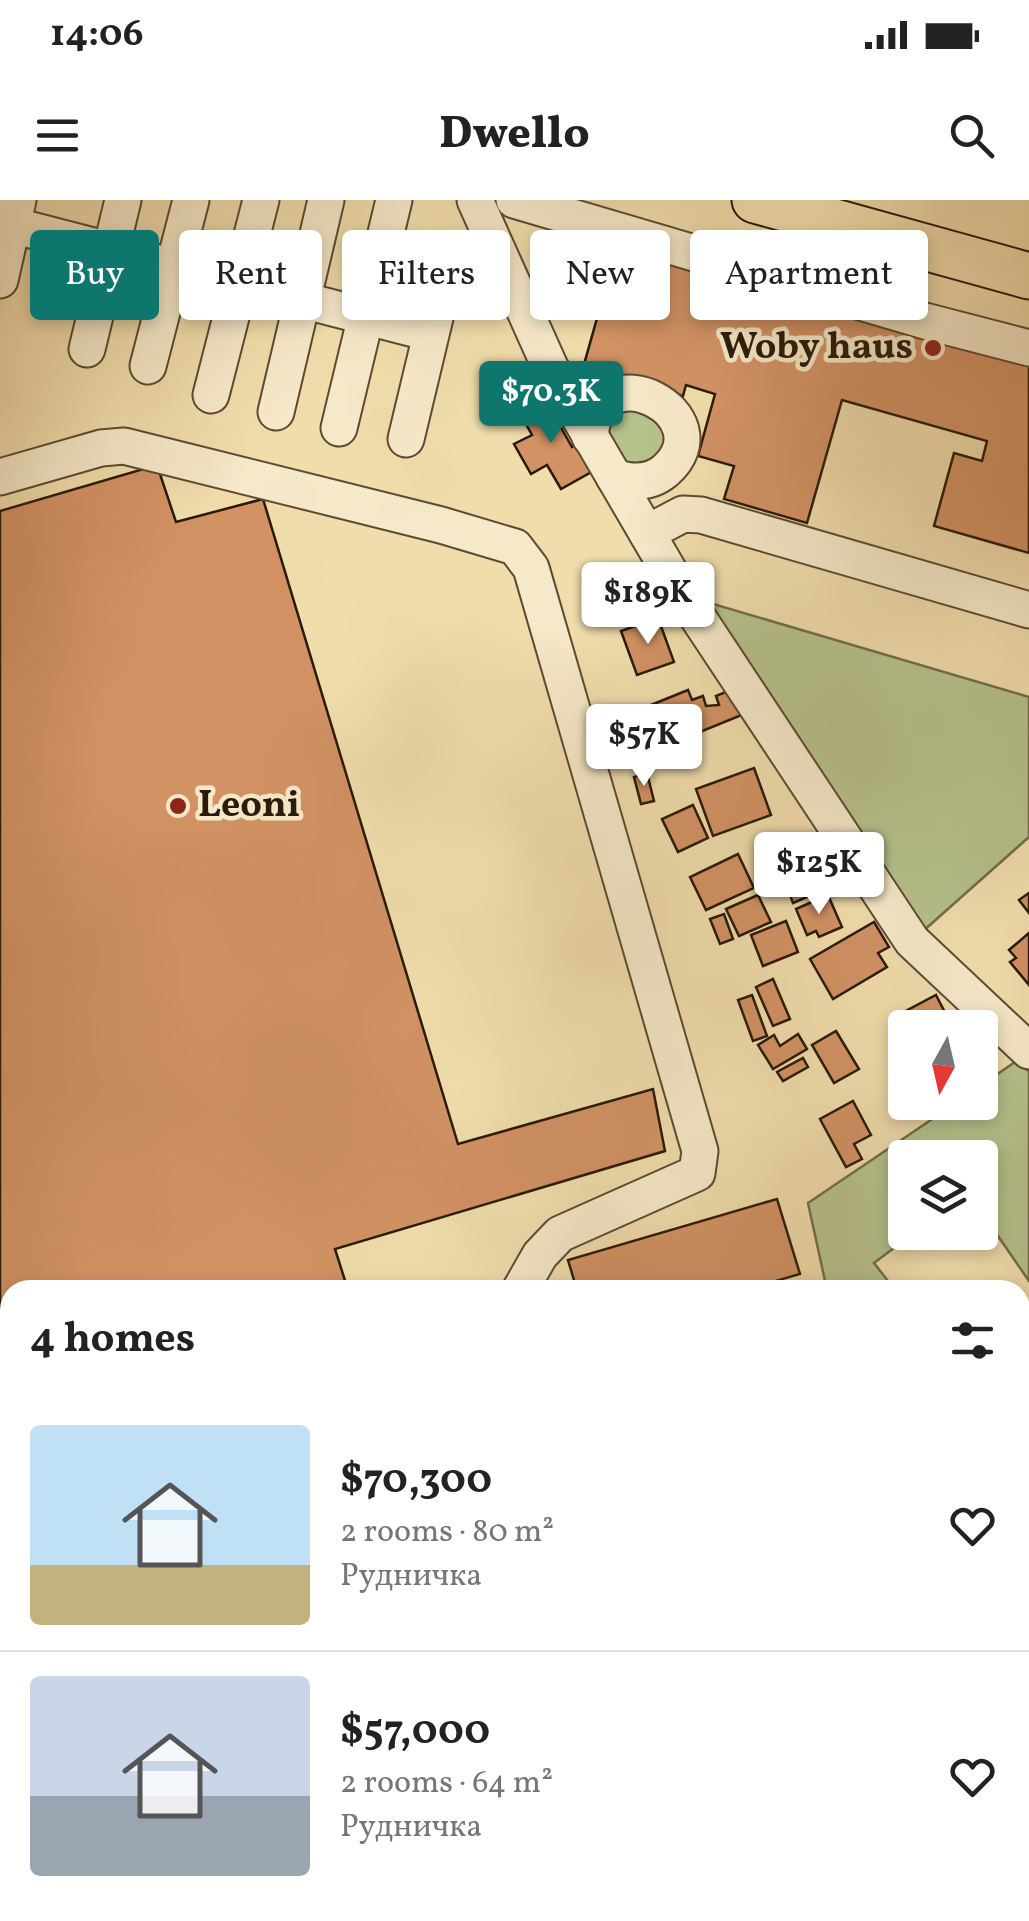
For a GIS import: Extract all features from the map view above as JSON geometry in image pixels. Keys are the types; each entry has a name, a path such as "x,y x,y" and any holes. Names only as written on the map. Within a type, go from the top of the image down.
{"main road":[{"path":"755,200 1029,276"}],"street":[{"path":"116,230 123,200"},
{"path":"148,366 191,200"},
{"path":"253,230 260,200"},
{"path":"319,230 326,200"},
{"path":"387,230 394,200"},
{"path":"475,200 542,349 683,595 912,942 1029,1051"},
{"path":"514,200 906,316 1029,348"},
{"path":"0,280 10,216 52,230"},
{"path":"159,263 179,268"},
{"path":"87,350 94,320"},
{"path":"211,395 231,320"},
{"path":"276,412 297,320"},
{"path":"339,428 365,320"},
{"path":"381,320 430,333"},
{"path":"406,439 433,320"},
{"path":"568,398 580,404 606,402 634,392 649,394 673,412 680,442 667,469 644,488 638,502 643,526"},
{"path":"590,437 597,413 606,402"},
{"path":"0,478 102,448 124,446 515,548 531,568 700,1151 697,1174 560,1234 540,1255 526,1280"},
{"path":"614,477 641,482 654,478"},
{"path":"643,526 683,514 700,515 1029,610"}],"green space":[{"path":"619,395 679,427 641,482 591,426"},
{"path":"703,601 1029,697 1029,837 922,932"},
{"path":"1018,1060 1029,1072 1029,1280 998,1236 998,1140 901,1140 931,1120 998,1120 998,1074"},
{"path":"888,1149 888,1250 891,1250 874,1263 887,1280 825,1280 808,1203"}],"building":[{"path":"670,251 690,257 690,320 913,320 1029,353 1029,553 934,526 954,453 982,461 987,441 842,400 807,523 724,499 734,466 698,456 715,394 686,385 683,396 583,368 597,320 670,320"},
{"path":"543,396 572,447 580,442 595,470 561,489 547,465 531,474 514,444 532,435 518,410"},
{"name":"Leoni","path":"157,465 176,522 263,499 458,1144 653,1089 665,1151 335,1249 345,1280 0,1280 0,511"},
{"path":"658,618 674,662 637,675 621,631"},
{"path":"733,689 744,714 683,739 679,730 664,736 651,705 688,690 692,700 703,696 706,706 719,705 716,696"},
{"path":"754,768 771,815 713,836 696,789"},
{"path":"647,773 654,801 641,804 634,777"},
{"path":"693,805 708,838 678,852 662,819"},
{"path":"738,854 754,888 706,910 690,877"},
{"path":"820,868 828,888 793,903 785,882"},
{"path":"1029,893 1029,913 1019,900"},
{"path":"758,895 771,922 739,936 726,909"},
{"path":"828,895 842,927 819,937 816,931 807,935 796,909"},
{"path":"724,914 733,939 720,944 710,919"},
{"path":"786,921 798,952 763,966 751,935"},
{"path":"874,922 889,947 878,953 887,967 833,999 810,959"},
{"path":"1029,933 1029,985 1010,962 1016,958 1009,950"},
{"path":"773,979 790,1019 773,1026 756,987"},
{"path":"752,995 767,1036 753,1041 738,1000"},
{"path":"936,995 944,1010 908,1010"},
{"path":"836,1031 859,1069 834,1083 812,1045"},
{"path":"798,1034 807,1049 773,1069 758,1045 774,1035 780,1046"},
{"path":"803,1058 808,1067 783,1081 777,1072"},
{"path":"853,1101 871,1135 854,1144 862,1159 846,1167 820,1119"},
{"path":"777,1199 800,1274 779,1280 574,1280 568,1260"}],"place":[{"name":"Woby haus","path":"933,348"},
{"name":"Leoni","path":"178,806"}]}
